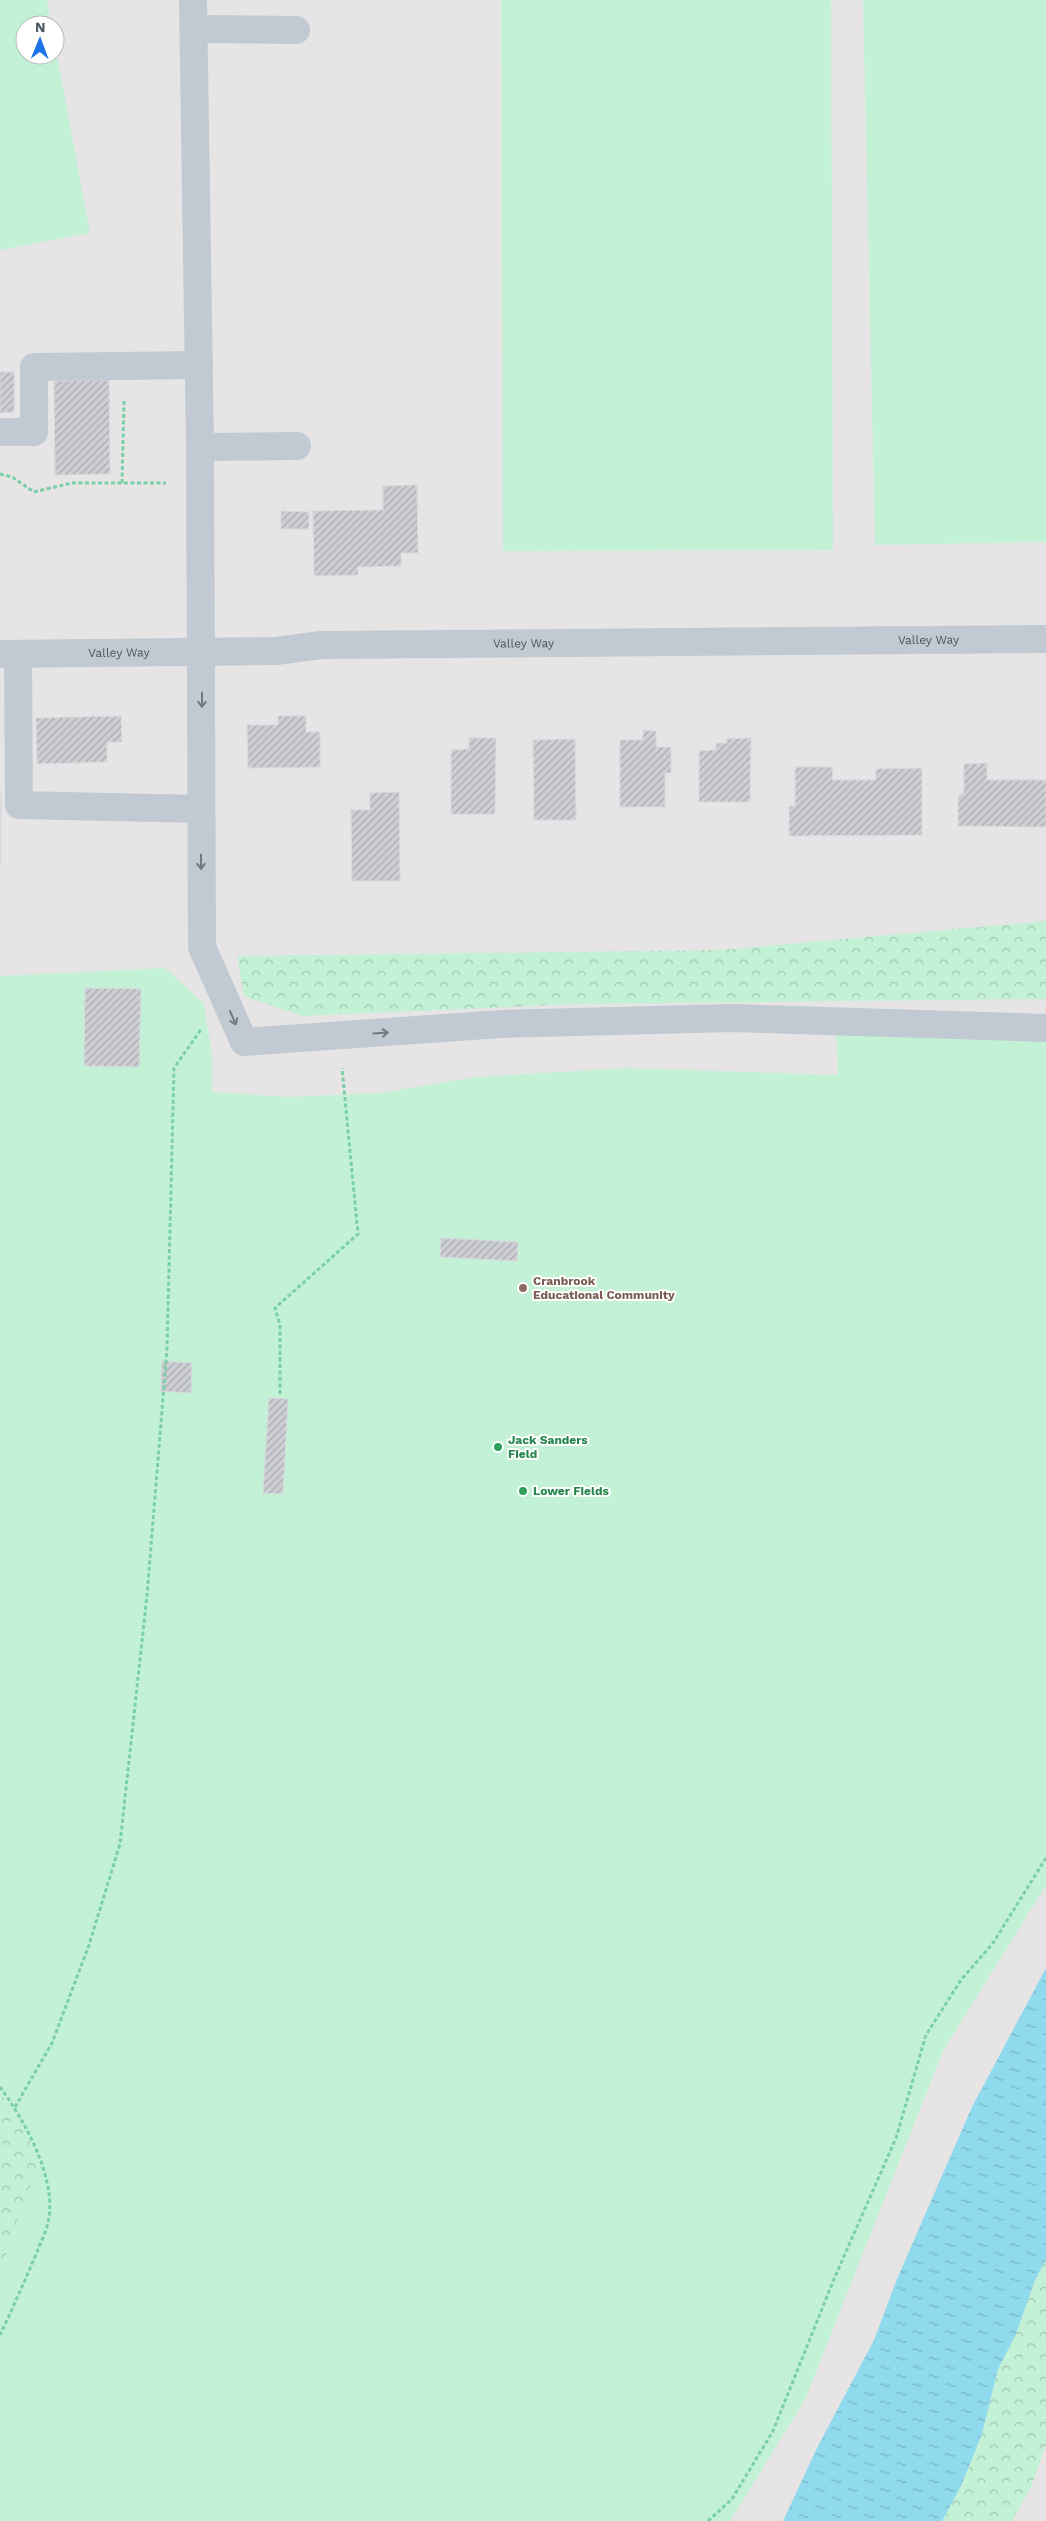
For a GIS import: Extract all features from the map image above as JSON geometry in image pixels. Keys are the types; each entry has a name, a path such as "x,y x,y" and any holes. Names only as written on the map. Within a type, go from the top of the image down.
{"street":[{"path":"193,0 201,483 202,948 244,1042 501,1024 732,1018 1046,1028"},
{"path":"194,29 296,30"},
{"path":"3,432 34,432 34,367 199,365"},
{"path":"200,447 297,446"},
{"name":"Valley Way","path":"9,654 276,651 321,644 1046,639"},
{"path":"9,654 19,805 201,809"}],"path":[{"path":"122,483 124,366"},
{"path":"0,474 12,477 34,492 72,483 201,483"},
{"path":"14,2107 52,2043 89,1945 120,1844 145,1614 167,1349 174,1068 224,997"},
{"path":"280,1394 280,1325 275,1308 358,1234 347,1102 337,1036"},
{"path":"708,2521 732,2499 773,2431 834,2279 896,2138 926,2035 961,1980 993,1943 1046,1858"},
{"path":"0,2087 14,2107 44,2170 50,2194 48,2223 0,2335"}],"shaded area":[{"name":"Cranbrook Educational Community","path":"0,0 1046,0 1046,2521 0,2521"}],"green space":[{"path":"0,0 47,0 49,15 15,15 15,65 59,65 90,233 0,250"},
{"path":"501,0 831,0 833,550 503,551"},
{"path":"863,0 1046,0 1046,542 875,545"},
{"path":"1046,921 1046,999 577,1004 302,1016 244,996 237,956 721,950"},
{"name":"Lower Fields","path":"165,968 204,1004 212,1055 212,1092 289,1097 381,1093 476,1077 625,1068 838,1075 836,1030 1046,1041 1046,1885 943,2051 805,2400 730,2521 0,2521 0,2273 41,2158 0,2092 0,976"},
{"path":"0,2092 41,2158 0,2273"},
{"path":"1046,2260 1046,2444 1031,2487 1012,2521 942,2521 961,2486 982,2434 998,2369 1016,2334 1035,2280"}],"water":[{"path":"1046,1968 1046,2260 1035,2280 1016,2334 998,2369 982,2434 961,2486 942,2521 783,2521 816,2450 874,2340 897,2279 972,2107"}],"building":[{"path":"0,372 14,372 14,412 0,413"},
{"path":"109,380 110,474 55,475 54,381"},
{"path":"417,485 418,553 401,553 401,566 358,567 358,575 314,576 313,511 383,510 383,486"},
{"path":"281,511 309,512 309,529 281,529"},
{"path":"121,716 122,742 107,742 107,762 37,764 36,718"},
{"path":"278,716 306,716 306,732 320,732 320,767 248,768 247,725 278,725"},
{"path":"643,730 656,731 656,747 671,747 671,773 665,773 665,807 620,807 620,740 643,740"},
{"path":"469,738 496,738 495,814 451,814 451,750 469,749"},
{"path":"751,738 750,802 699,802 699,751 716,750 716,743 727,743 726,739"},
{"path":"575,739 576,820 534,820 533,740"},
{"path":"987,763 987,780 1046,780 1046,827 958,826 958,797 964,792 964,764"},
{"path":"795,767 833,767 832,780 876,780 876,769 922,768 922,835 789,836 789,806 795,806"},
{"path":"399,792 400,881 352,881 351,810 370,810 370,793"},
{"path":"1,794 1,865 0,865"},
{"path":"85,988 141,989 139,1067 84,1066"},
{"path":"441,1238 518,1242 517,1261 440,1257"},
{"path":"162,1361 192,1363 191,1393 161,1391"},
{"path":"269,1398 288,1399 283,1494 263,1493"}],"place":[{"name":"Cranbrook Educational Community","path":"523,1288"},
{"name":"Jack Sanders Field","path":"498,1447"},
{"name":"Lower Fields","path":"523,1491"}]}
